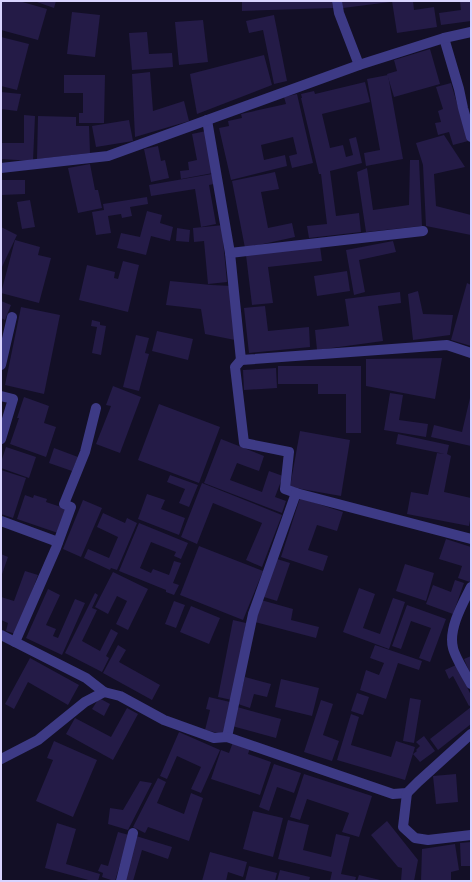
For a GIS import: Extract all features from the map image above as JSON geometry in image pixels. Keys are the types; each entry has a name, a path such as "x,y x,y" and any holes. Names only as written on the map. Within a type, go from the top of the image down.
{"street":[{"path":"337,1 339,12 359,65"},
{"path":"1,168 108,156 359,65 444,38 471,32"},
{"path":"444,38 459,89 467,108 471,137"},
{"path":"207,120 230,253 241,360"},
{"path":"230,253 423,231"},
{"path":"1,364 12,317"},
{"path":"471,353 447,345 241,360 235,367 244,443 289,452 285,489 471,539"},
{"path":"1,396 13,400 1,439"},
{"path":"15,642 58,542 71,507 64,504 85,452 96,408"},
{"path":"227,738 253,614 296,493"},
{"path":"1,521 58,542"},
{"path":"471,587 455,622 453,648 471,684"},
{"path":"1,635 86,678 104,692 120,696 164,720 214,738 227,738 393,794 407,794"},
{"path":"1,759 38,740 85,702 104,692"},
{"path":"471,734 418,782 407,794 403,827 415,838 428,840 471,835"},
{"path":"121,881 133,833"}],"building":[{"path":"1,1 19,1 47,9 38,40 1,30"},
{"path":"34,1 56,1 54,8"},
{"path":"242,1 332,1 333,8 242,11"},
{"path":"342,1 390,1 390,2 343,8"},
{"path":"392,1 413,1 414,10 434,7 437,27 397,33"},
{"path":"460,1 471,1 471,21 441,25 439,13 461,10"},
{"path":"72,12 100,15 95,57 67,54"},
{"path":"274,15 287,81 274,84 263,30 249,33 246,21"},
{"path":"203,20 208,62 179,65 175,22"},
{"path":"147,32 149,54 172,53 173,67 132,70 129,33"},
{"path":"1,37 29,44 17,90 1,86"},
{"path":"430,49 440,84 394,97 387,74 397,71 394,60"},
{"path":"264,55 272,85 197,114 190,74"},
{"path":"150,72 153,111 184,101 189,121 135,137 132,74"},
{"path":"64,75 105,75 104,123 79,123 79,113 83,113 83,93 64,93"},
{"path":"388,75 403,159 366,166 364,153 380,150 367,79"},
{"path":"365,82 370,102 322,114 330,148 343,145 346,157 353,155 349,139 356,137 362,163 330,171 336,216 359,213 361,232 309,238 307,226 327,224 321,174 319,174 301,94 314,91 315,94"},
{"path":"451,83 468,141 453,145 449,132 438,135 435,123 441,122 438,111 443,109 436,87"},
{"path":"1,92 21,94 17,111 1,109"},
{"path":"297,94 313,163 292,168 289,156 297,154 293,137 261,145 264,160 285,155 287,166 231,180 219,128 229,126 228,121 242,118 241,114 286,104 284,97"},
{"path":"24,115 35,116 33,161 1,159 1,143 24,143"},
{"path":"38,116 76,117 76,126 89,126 90,153 37,159"},
{"path":"129,120 133,141 96,147 92,126"},
{"path":"206,131 213,173 181,179 180,171 189,170 188,162 197,160 192,134"},
{"path":"444,135 465,167 434,174 436,206 471,215 471,235 426,226 423,165 416,143"},
{"path":"158,146 161,161 165,160 169,178 151,182 144,149"},
{"path":"410,160 419,160 422,226 366,232 357,172 367,168 373,210 409,205"},
{"path":"90,164 95,190 98,190 102,208 78,213 68,168"},
{"path":"275,172 279,189 261,192 268,228 292,223 295,237 245,248 232,181"},
{"path":"212,174 214,184 209,185 216,224 201,227 195,189 151,196 149,185"},
{"path":"1,180 25,180 25,194 1,195"},
{"path":"147,197 148,204 130,207 132,216 122,218 121,214 108,216 111,233 96,235 92,212 104,210 103,204"},
{"path":"30,200 35,227 22,229 17,202"},
{"path":"147,211 162,215 160,223 173,227 170,241 151,236 146,255 117,248 121,233 140,237"},
{"path":"224,225 223,241 227,282 208,284 204,241 194,242 193,228"},
{"path":"1,227 17,235 1,269"},
{"path":"177,228 190,230 189,242 176,241"},
{"path":"15,240 40,247 38,255 51,258 39,303 1,293"},
{"path":"393,241 396,252 359,260 365,292 354,295 346,250"},
{"path":"320,246 322,261 268,267 273,303 252,305 246,255"},
{"path":"123,261 139,265 128,312 79,300 87,265 115,272 114,278 118,279"},
{"path":"347,271 350,291 317,296 314,276"},
{"path":"170,281 232,286 235,340 205,334 201,309 166,305"},
{"path":"467,283 471,285 471,346 451,340"},
{"path":"418,291 423,314 453,315 450,335 413,340 408,294"},
{"path":"400,292 401,303 378,306 383,341 317,350 315,330 349,326 345,299"},
{"path":"1,301 11,305 5,320 1,318"},
{"path":"265,306 268,331 309,327 310,347 249,353 244,308"},
{"path":"21,307 60,315 44,394 5,385"},
{"path":"92,320 100,322 100,325 106,326 101,355 92,353 97,327 91,326"},
{"path":"157,331 193,339 188,360 152,351"},
{"path":"136,335 149,338 145,353 149,354 139,391 123,387"},
{"path":"442,358 435,399 366,386 366,359"},
{"path":"278,366 361,366 361,433 346,433 346,394 318,394 318,384 278,384"},
{"path":"276,368 277,388 244,390 243,370"},
{"path":"113,386 141,397 120,453 96,444 111,406 106,405"},
{"path":"390,393 403,395 399,420 428,424 426,437 384,430"},
{"path":"24,397 49,406 44,423 56,427 46,457 10,444 19,418 17,418"},
{"path":"470,398 471,446 431,437 434,425 462,432"},
{"path":"159,404 220,427 199,483 138,460"},
{"path":"300,431 350,440 341,496 290,487"},
{"path":"398,434 449,445 447,454 451,456 444,492 471,498 471,515 469,526 407,514 411,492 428,495 437,453 445,454 396,444"},
{"path":"221,439 264,456 259,471 237,463 230,480 262,492 269,471 283,476 275,497 286,501 282,513 204,483"},
{"path":"6,447 36,457 29,478 1,468 1,462"},
{"path":"54,448 78,457 72,471 49,463"},
{"path":"1,470 26,478 13,518 1,514"},
{"path":"170,475 198,485 189,507 179,503 185,489 167,482"},
{"path":"202,483 282,515 262,567 246,560 262,523 213,503 197,544 181,537"},
{"path":"147,494 165,500 161,509 185,518 179,535 138,519"},
{"path":"25,495 33,498 34,495 47,499 46,502 67,509 58,533 17,519"},
{"path":"300,498 343,512 337,531 317,525 308,550 328,556 323,571 281,557"},
{"path":"83,500 102,508 81,557 63,549"},
{"path":"103,513 125,523 127,518 137,523 117,570 111,568 110,570 84,558 88,549 109,558 118,537 97,527"},
{"path":"139,523 188,543 181,559 174,556 176,552 151,542 140,568 151,573 153,569 169,575 174,561 181,563 173,583 179,585 174,595 166,592 166,590 119,571"},
{"path":"446,539 471,547 470,582 458,578 462,566 439,559"},
{"path":"199,546 263,571 243,620 180,595"},
{"path":"1,554 8,557 1,577"},
{"path":"277,559 290,563 277,601 264,597"},
{"path":"405,564 434,573 426,601 396,591"},
{"path":"25,571 38,575 16,634 6,631 8,623 1,620 1,597 14,601"},
{"path":"113,572 148,589 128,630 116,624 127,601 117,596 108,614 95,607"},
{"path":"455,580 464,583 453,614 426,604 433,585 451,592"},
{"path":"359,588 375,594 363,628 380,634 393,598 405,602 389,649 343,632"},
{"path":"48,589 60,595 46,625 56,629 53,636 58,638 75,599 85,603 62,655 26,638"},
{"path":"95,593 98,595 92,608 97,610 82,641 100,651 111,629 118,633 106,656 109,658 102,672 65,653"},
{"path":"261,600 293,609 291,620 319,627 316,638 255,622"},
{"path":"174,601 185,605 176,628 165,624"},
{"path":"407,605 446,619 430,662 419,658 431,628 411,621 401,649 392,646"},
{"path":"191,606 220,618 209,644 180,632"},
{"path":"233,620 246,623 232,700 218,697"},
{"path":"118,645 126,650 119,662 160,685 152,700 103,673"},
{"path":"375,645 422,661 419,670 398,663 386,699 360,690 366,670 379,675 384,663 370,658"},
{"path":"471,656 471,672 470,673 464,659"},
{"path":"30,658 79,685 68,705 28,682 14,709 5,704"},
{"path":"456,665 471,695 471,705 469,706 453,676 449,679 445,670"},
{"path":"245,677 271,684 267,697 254,694 250,708 238,704"},
{"path":"281,679 319,688 312,716 275,707"},
{"path":"357,693 369,697 363,715 351,711"},
{"path":"209,697 230,702 223,734 205,730 210,710 206,709"},
{"path":"99,698 110,704 104,716 92,709"},
{"path":"410,698 421,700 414,743 403,741"},
{"path":"321,700 333,704 323,735 339,741 332,761 304,752"},
{"path":"237,707 281,719 276,738 232,726"},
{"path":"471,707 471,724 438,750 430,739"},
{"path":"127,708 138,714 113,760 66,734 75,718 111,737"},
{"path":"351,714 359,717 351,745 391,757 396,741 415,747 405,780 337,760"},
{"path":"179,732 220,750 201,793 191,789 201,767 177,756 167,779 160,776"},
{"path":"424,736 435,751 420,762 413,754 420,746 416,742"},
{"path":"54,741 97,760 73,817 36,801 53,760 47,758"},
{"path":"233,742 250,748 248,754 271,762 260,795 211,779 221,750 229,753"},
{"path":"274,764 301,773 294,793 277,787 269,811 259,807"},
{"path":"304,774 372,796 359,837 342,832 349,813 307,799 300,820 290,817"},
{"path":"456,774 458,802 436,804 433,776"},
{"path":"158,778 166,782 157,803 184,814 191,793 203,798 189,841 148,827 145,833 133,827"},
{"path":"140,781 152,783 128,830 108,824 110,808 123,810"},
{"path":"253,811 283,818 273,857 243,849"},
{"path":"288,820 309,825 303,850 331,857 336,834 350,837 341,874 356,877 355,881 330,881 332,872 278,859"},
{"path":"387,821 418,860 414,881 401,881 402,868 398,867 371,835"},
{"path":"57,823 76,829 66,864 100,874 98,881 92,881 45,868"},
{"path":"118,832 129,835 114,881 102,877 103,873 98,871 101,864 108,866"},
{"path":"136,836 172,847 168,859 142,850 133,881 122,881"},
{"path":"471,842 471,866 461,866 460,843"},
{"path":"455,844 459,870 451,872 451,881 421,881 422,849"},
{"path":"210,852 247,862 243,877 228,872 226,881 202,881"},
{"path":"249,866 277,873 275,881 245,881"},
{"path":"280,870 310,877 309,881 277,881"},
{"path":"359,875 380,880 380,881 357,881"}]}
